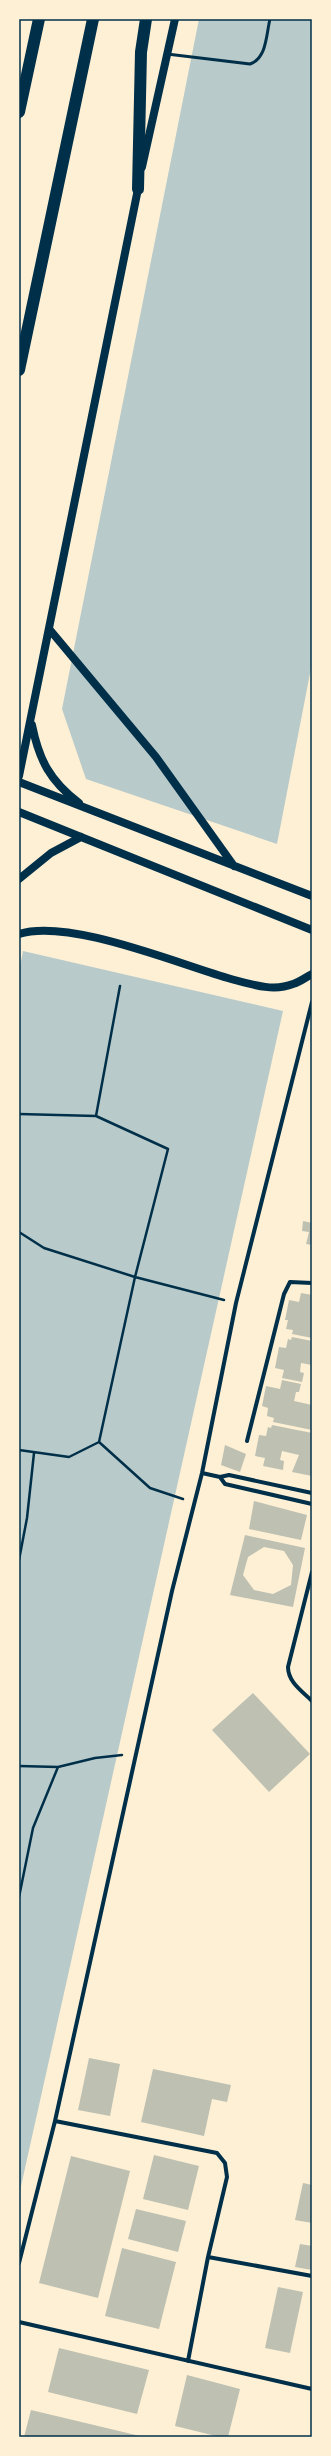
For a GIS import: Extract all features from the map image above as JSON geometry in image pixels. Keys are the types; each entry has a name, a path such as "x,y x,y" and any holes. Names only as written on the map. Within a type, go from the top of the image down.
{"highway":[{"path":"19,112 39,19"},
{"path":"19,370 93,19"},
{"path":"138,189 141,52 146,19"}],"main road":[{"path":"19,776 50,630 138,189 175,19"},
{"path":"50,630 156,757 234,866"},
{"path":"31,720 36,748 49,773 61,789 88,809"},
{"path":"19,782 312,896"},
{"path":"19,812 312,930"},
{"path":"19,879 52,853 81,838"},
{"path":"19,934 49,930 99,938 206,972 260,986 274,987 293,985 312,974"}],"street":[{"path":"19,2263 55,2121 136,1756 202,1473 236,1303 312,1002"},
{"path":"247,1441 284,1294 290,1282 312,1283"},
{"path":"202,1473 220,1477 229,1475 312,1493"},
{"path":"220,1477 225,1484 312,1504"},
{"path":"312,1572 311,1585 288,1667 288,1675 312,1701"},
{"path":"55,2121 217,2153 225,2163 227,2177 208,2257 188,2361"},
{"path":"208,2257 312,2276"},
{"path":"19,2322 312,2389"}],"lane":[{"path":"167,54 250,64 257,62 262,56 270,19"}],"path":[{"path":"96,1116 120,986"},
{"path":"19,1114 96,1116 168,1148 135,1277 98,1442"},
{"path":"19,1232 44,1248 135,1277 236,1303"},
{"path":"19,1450 69,1457 98,1442"},
{"path":"98,1442 150,1488 195,1502"},
{"path":"19,1560 27,1518 34,1453"},
{"path":"19,1766 58,1767 117,1754 136,1756"},
{"path":"19,1897 33,1828 58,1767"}],"shaded area":[{"path":"199,19 312,19 312,663 277,844 86,779 62,709"},
{"path":"23,951 283,1011 19,2195 19,971"}],"building":[{"path":"303,1221 312,1223 312,1245 306,1244 309,1232 302,1231"},
{"path":"301,1293 312,1295 312,1338 292,1334 293,1330 286,1329 288,1320 285,1320 289,1300 299,1302"},
{"path":"292,1337 312,1341 312,1365 301,1363 300,1372 304,1373 302,1382 282,1378 284,1370 275,1368 279,1347 286,1348 288,1339 291,1340"},
{"path":"282,1380 301,1384 299,1392 296,1392 294,1401 312,1405 312,1430 273,1422 274,1418 267,1416 268,1408 262,1406 266,1386 280,1389"},
{"path":"272,1425 312,1433 312,1476 292,1472 299,1455 282,1451 280,1460 284,1461 283,1470 263,1466 265,1458 255,1456 259,1435 266,1436 268,1427 271,1428"},
{"path":"225,1445 246,1454 240,1472 221,1465"},
{"path":"254,1501 307,1515 301,1540 249,1529"},
{"path":"245,1535 305,1548 293,1607 230,1595","holes":["264,1547 284,1551 293,1565 291,1585 273,1594 254,1590 243,1575 248,1557"]},
{"path":"253,1693 310,1754 269,1792 212,1730"},
{"path":"89,2058 120,2064 110,2116 78,2110"},
{"path":"153,2069 231,2085 227,2102 212,2099 204,2136 141,2122"},
{"path":"154,2155 199,2166 188,2210 143,2199"},
{"path":"71,2156 130,2171 98,2298 39,2283"},
{"path":"303,2183 312,2185 312,2223 295,2220"},
{"path":"136,2209 186,2221 178,2252 128,2239"},
{"path":"300,2244 312,2246 312,2270 295,2267"},
{"path":"122,2248 176,2262 159,2329 105,2316"},
{"path":"278,2287 303,2292 290,2353 265,2348"},
{"path":"59,2348 149,2370 137,2414 48,2392"},
{"path":"187,2375 240,2389 228,2437 220,2437 175,2426"},
{"path":"31,2410 140,2436 140,2437 24,2437"}]}
